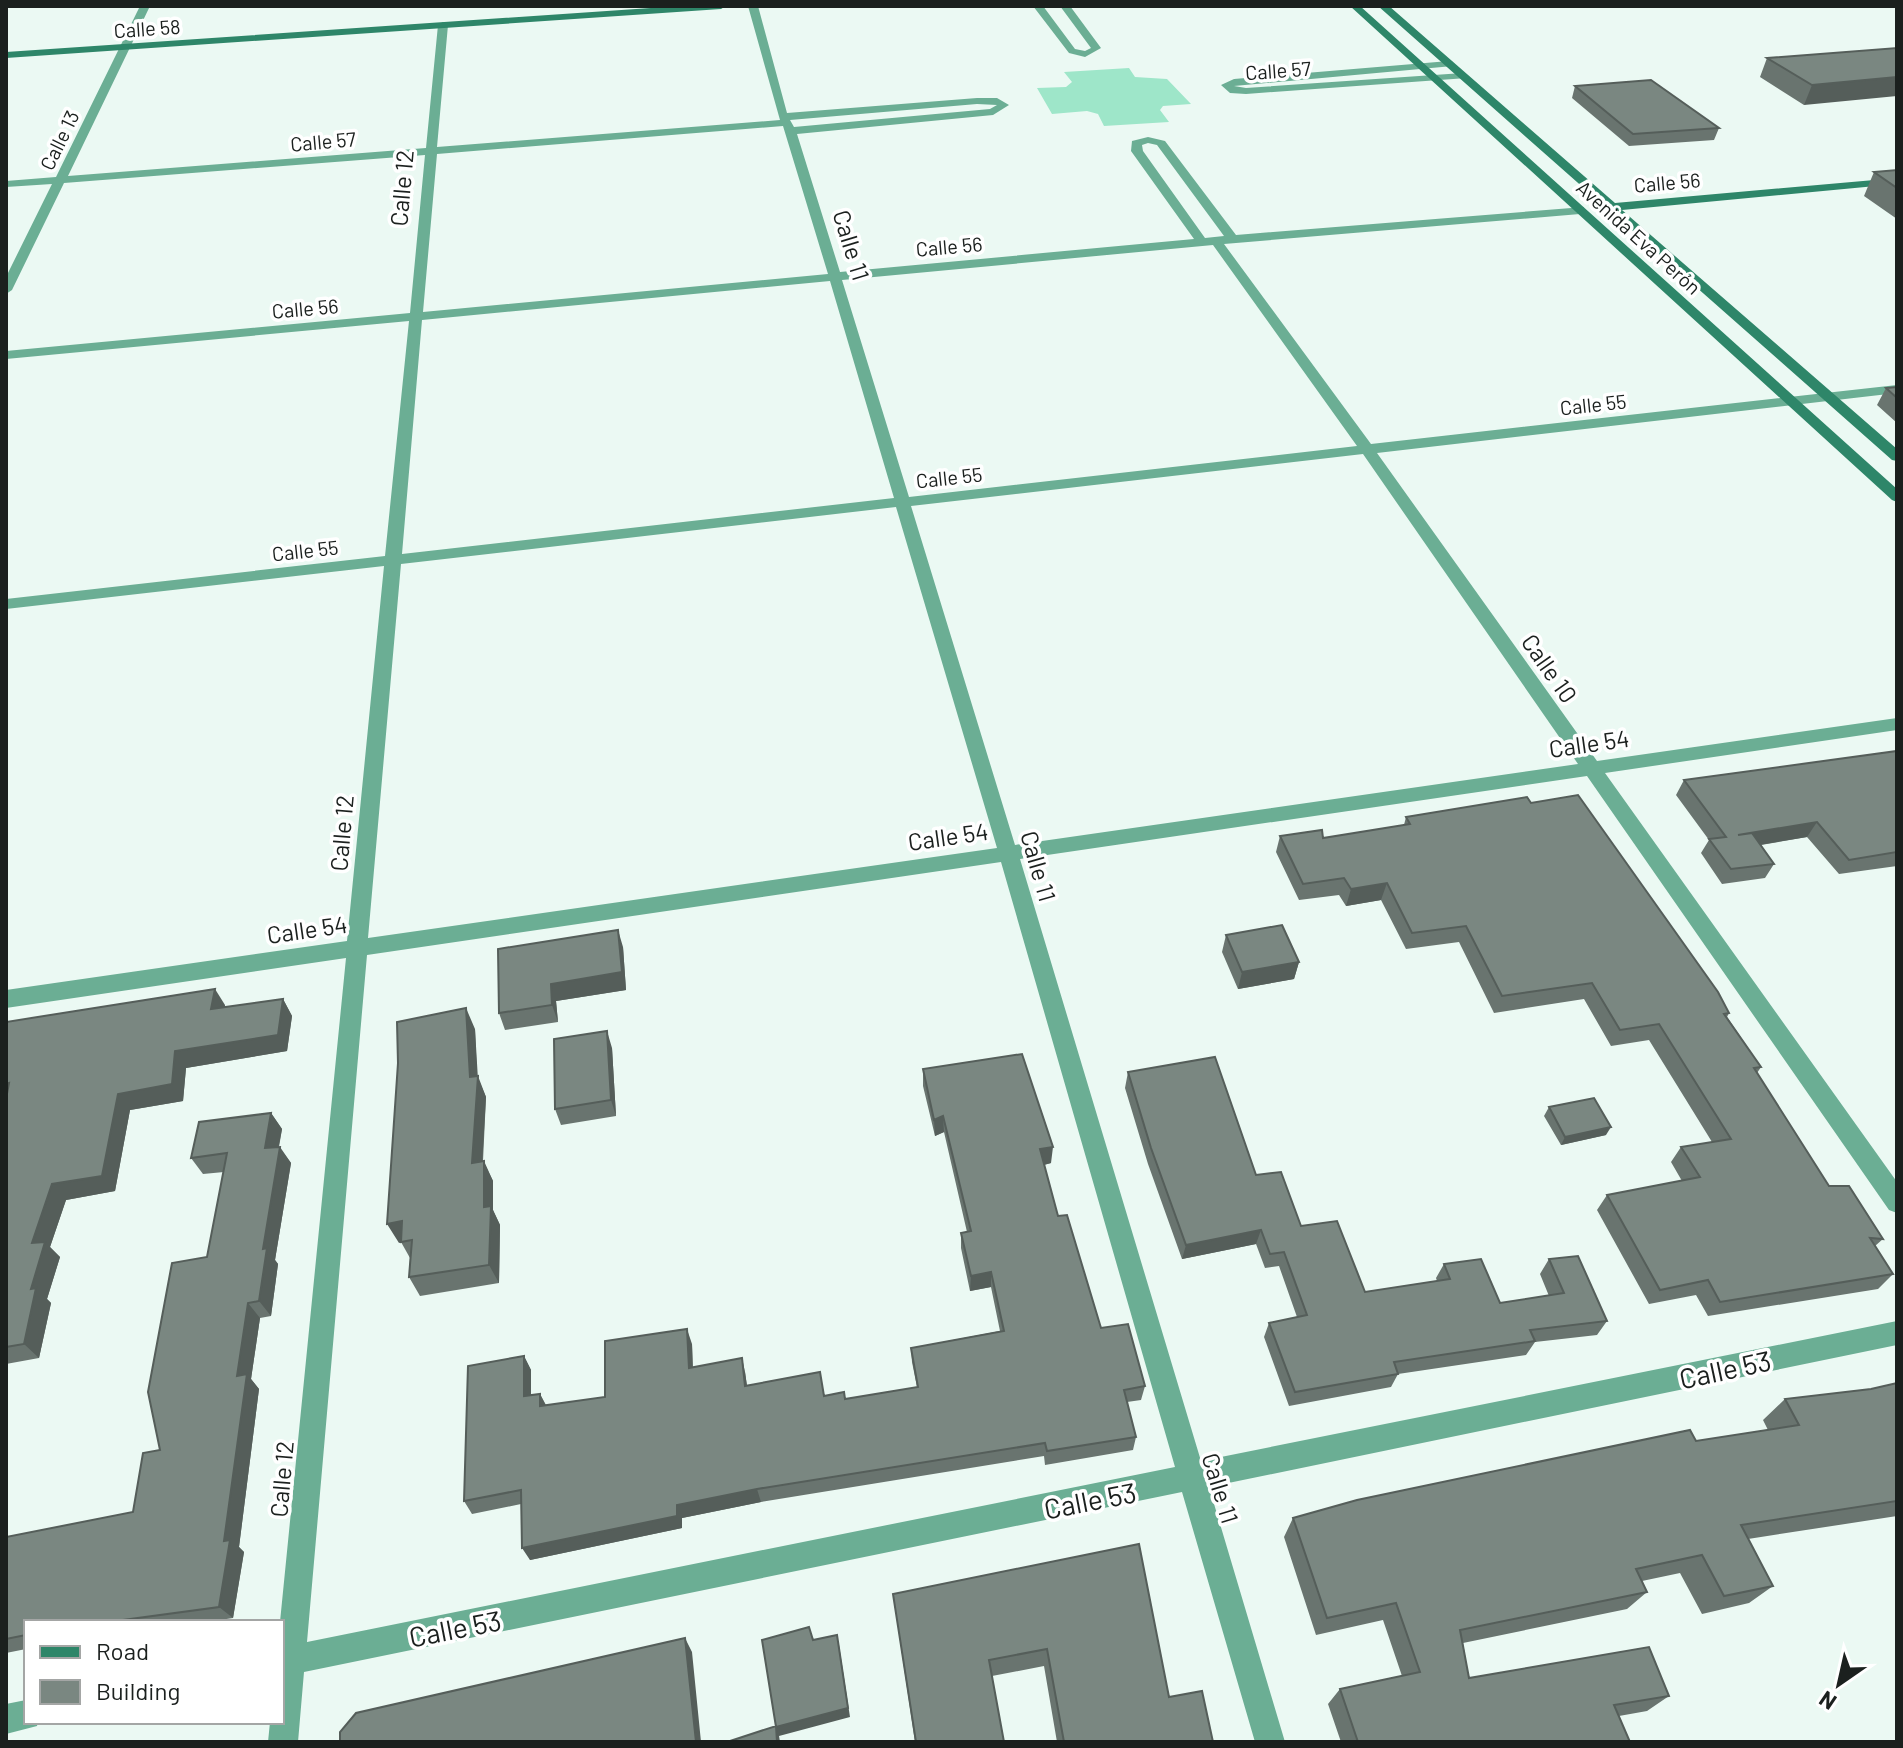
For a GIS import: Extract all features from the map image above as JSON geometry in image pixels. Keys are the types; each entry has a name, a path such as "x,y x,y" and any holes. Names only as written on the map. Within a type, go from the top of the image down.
{"main road":[{"name":"Calle 58","path":"6,55 721,6"},
{"name":"Avenida Eva Perón","path":"1355,6 1897,497"},
{"name":"Avenida Eva Perón","path":"1383,6 1897,457"},
{"name":"Calle 56","path":"1580,210 1897,181"}],"street":[{"name":"Calle 13","path":"6,290 145,6"},
{"name":"Calle 11","path":"753,6 1008,853 1270,1742"},
{"path":"1038,6 1072,51 1080,55 1094,51 1096,48 1065,6"},
{"name":"Calle 12","path":"284,1715 286,1662 357,948 443,25"},
{"name":"Calle 57","path":"1449,64 1226,85 1234,91 1246,91 1463,76"},
{"name":"Calle 57","path":"6,184 787,123 993,112 1004,105 997,101 977,101 787,123"},
{"name":"Calle 10","path":"1217,241 1161,143 1148,140 1136,143 1137,151 1217,241 1367,449 1897,1202"},
{"name":"Calle 56","path":"6,355 834,276 1580,210"},
{"name":"Calle 55","path":"6,604 1897,389"},
{"name":"Calle 54","path":"6,999 1897,724"},
{"name":"Calle 53","path":"286,1662 1897,1333"}],"green space":[{"path":"1129,68 1135,77 1167,79 1191,104 1163,106 1160,110 1169,122 1104,126 1098,114 1087,111 1052,114 1037,88 1066,87 1072,82 1064,72"}],"building":[{"path":"1897,48 1897,77 1812,85 1767,58"},
{"path":"1651,80 1719,128 1633,134 1575,86"},
{"path":"1897,170 1897,188 1874,172"},
{"path":"1897,387 1897,398 1886,388"},
{"path":"1897,751 1897,852 1849,860 1817,822 1738,835 1752,833 1774,864 1731,869 1709,839 1726,837 1684,780"},
{"path":"1578,795 1718,992 1729,1013 1724,1014 1761,1067 1754,1068 1829,1186 1849,1186 1883,1239 1870,1238 1893,1274 1720,1302 1708,1280 1660,1290 1607,1195 1700,1177 1681,1147 1731,1139 1659,1024 1620,1030 1592,983 1502,996 1466,926 1412,933 1387,883 1351,889 1344,878 1303,884 1280,836 1322,830 1323,838 1410,824 1406,817 1527,797 1531,803"},
{"path":"1282,925 1299,962 1242,972 1226,935"},
{"path":"618,930 622,972 551,984 552,1005 499,1013 498,949"},
{"path":"215,989 211,1009 283,999 278,1035 175,1051 172,1084 118,1094 102,1176 52,1184 32,1243 45,1242 31,1289 36,1288 24,1344 6,1347 6,1099 9,1083 6,1084 6,1022"},
{"path":"466,1008 470,1077 478,1076 472,1163 484,1161 484,1207 491,1206 489,1265 409,1277 412,1240 401,1242 402,1221 387,1224 398,1063 397,1022"},
{"path":"607,1031 611,1100 555,1109 554,1039"},
{"path":"1022,1054 1053,1147 1040,1149 1058,1216 1067,1215 1101,1328 1128,1324 1145,1386 1124,1390 1136,1437 1047,1451 1045,1443 757,1489 677,1505 677,1516 522,1548 521,1490 464,1501 468,1366 524,1356 524,1396 540,1394 540,1406 605,1397 605,1341 687,1329 689,1368 742,1358 745,1386 820,1372 824,1396 844,1392 845,1399 918,1387 911,1348 1004,1331 991,1272 971,1276 961,1233 971,1231 943,1116 934,1120 923,1069"},
{"path":"1215,1057 1256,1175 1281,1172 1301,1226 1337,1221 1365,1292 1450,1279 1444,1264 1481,1259 1500,1303 1564,1293 1549,1259 1578,1256 1607,1321 1530,1330 1535,1341 1394,1362 1398,1374 1295,1392 1269,1323 1307,1315 1284,1252 1270,1254 1261,1230 1186,1245 1128,1072"},
{"path":"1594,1098 1611,1127 1565,1137 1549,1107"},
{"path":"271,1113 265,1148 280,1147 263,1249 267,1248 259,1301 248,1303 237,1376 247,1374 224,1541 230,1540 219,1607 123,1620 24,1620 24,1635 6,1639 6,1537 133,1512 143,1453 160,1450 148,1392 172,1263 207,1257 227,1153 191,1158 199,1122"},
{"path":"1897,1383 1897,1501 1741,1525 1773,1586 1724,1596 1702,1555 1636,1569 1647,1592 1460,1630 1469,1678 1649,1647 1669,1696 1614,1705 1630,1742 1358,1742 1340,1689 1420,1672 1396,1603 1327,1618 1293,1518 1357,1500 1690,1430 1696,1441 1799,1425 1785,1399"},
{"path":"1139,1544 1169,1697 1202,1691 1213,1742 1064,1742 1047,1649 989,1660 1004,1742 916,1742 893,1594"},
{"path":"809,1627 813,1640 837,1635 848,1708 776,1727 762,1640"},
{"path":"685,1638 696,1742 340,1742 340,1732 356,1713"},
{"path":"776,1726 777,1742 727,1742"}]}
